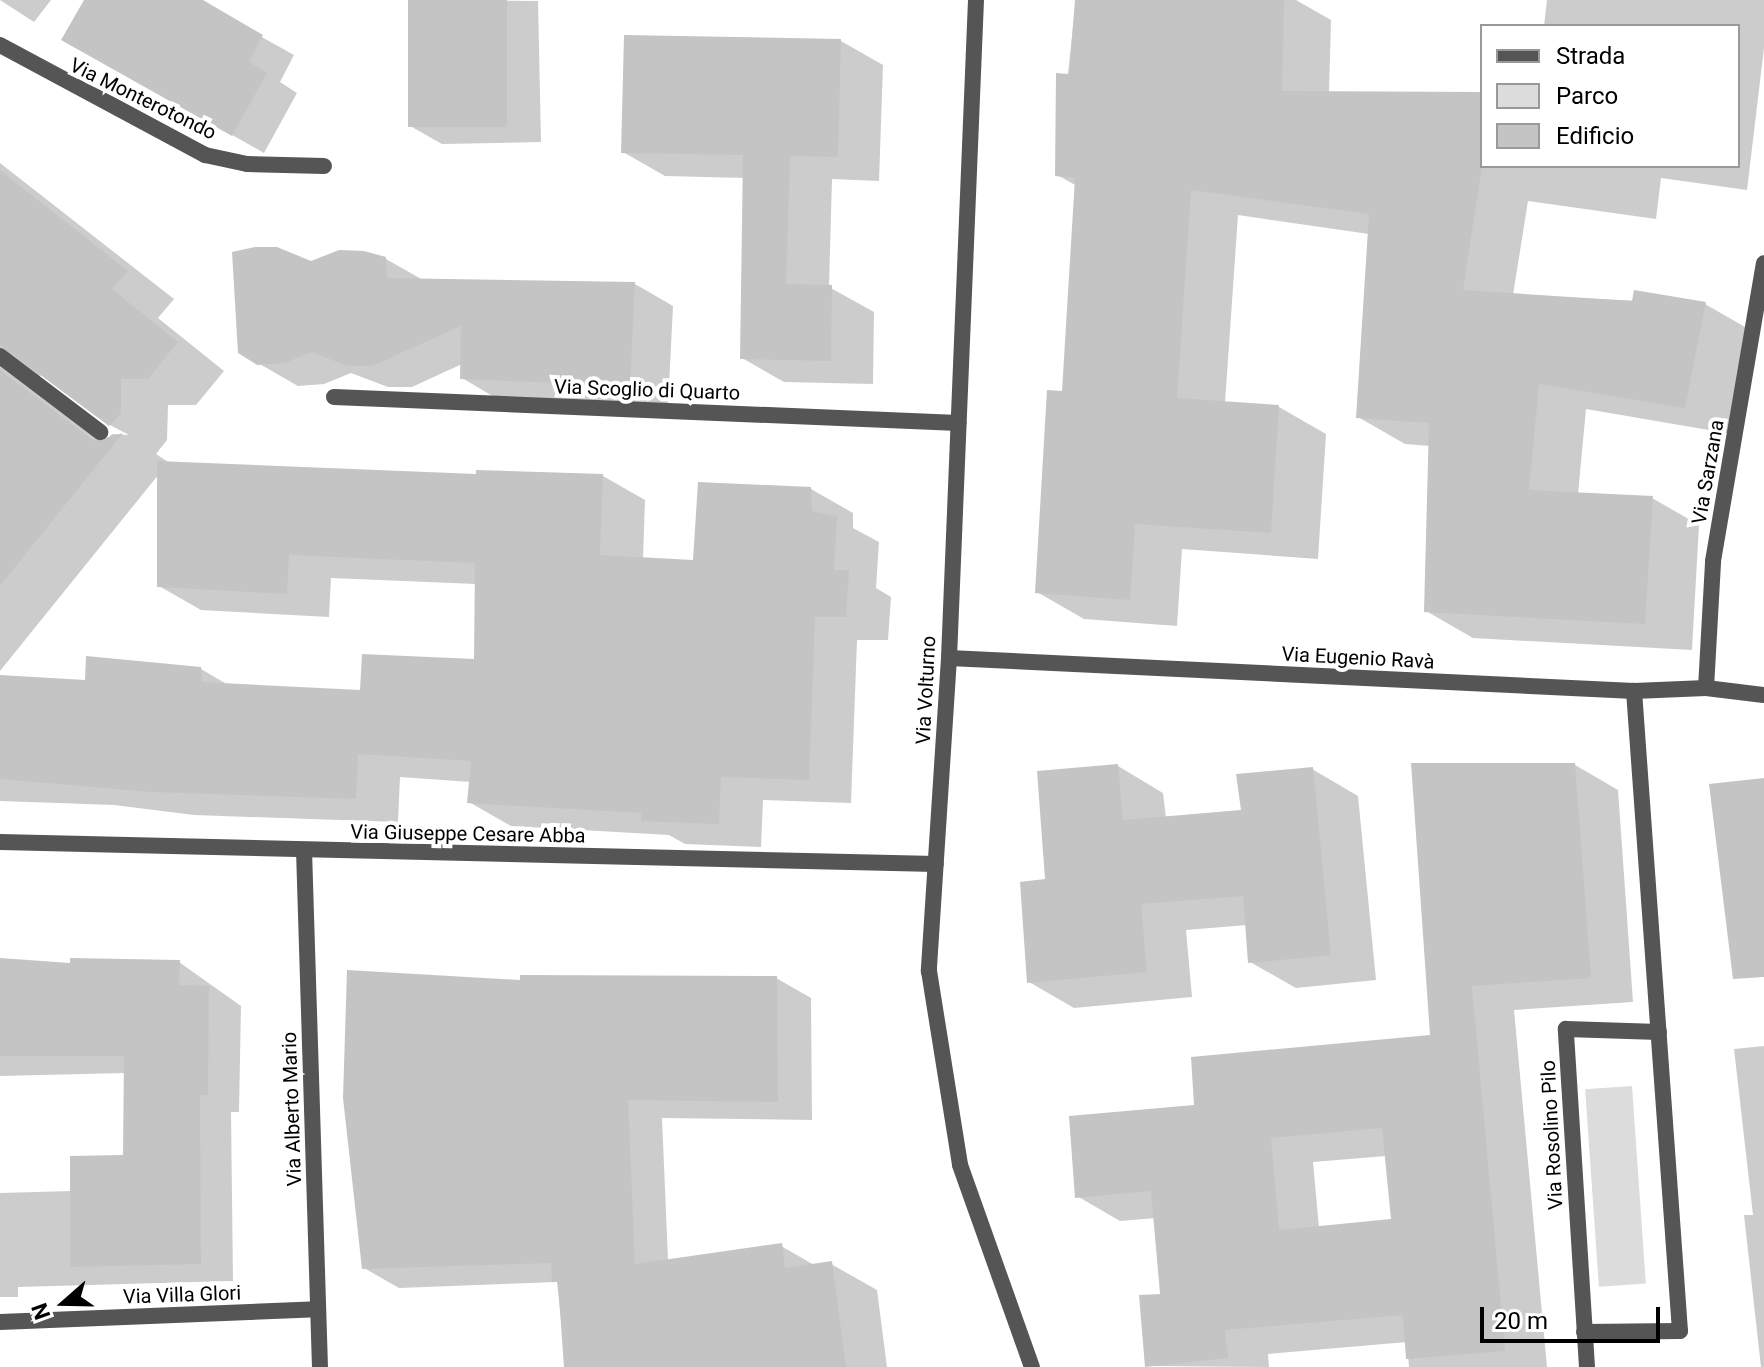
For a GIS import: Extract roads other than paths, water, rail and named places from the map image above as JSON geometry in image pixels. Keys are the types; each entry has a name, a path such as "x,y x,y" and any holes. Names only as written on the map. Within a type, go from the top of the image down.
{"street":[{"name":"Via Volturno","path":"976,0 949,658 929,971 960,1165 1032,1367"},
{"name":"Via Monterotondo","path":"0,45 205,155 247,164 324,166"},
{"name":"Via Sarzana","path":"1706,688 1713,561 1764,263"},
{"path":"0,356 100,432"},
{"name":"Via Scoglio di Quarto","path":"334,397 958,423"},
{"name":"Via Eugenio Ravà","path":"949,658 1634,691 1706,688 1764,695"},
{"path":"1584,1332 1680,1331 1634,691"},
{"name":"Via Giuseppe Cesare Abba","path":"0,842 936,864"},
{"name":"Via Alberto Mario","path":"304,850 320,1367"},
{"name":"Via Rosolino Pilo","path":"1587,1367 1566,1029 1659,1032"},
{"name":"Via Villa Glori","path":"0,1322 317,1309"}]}
